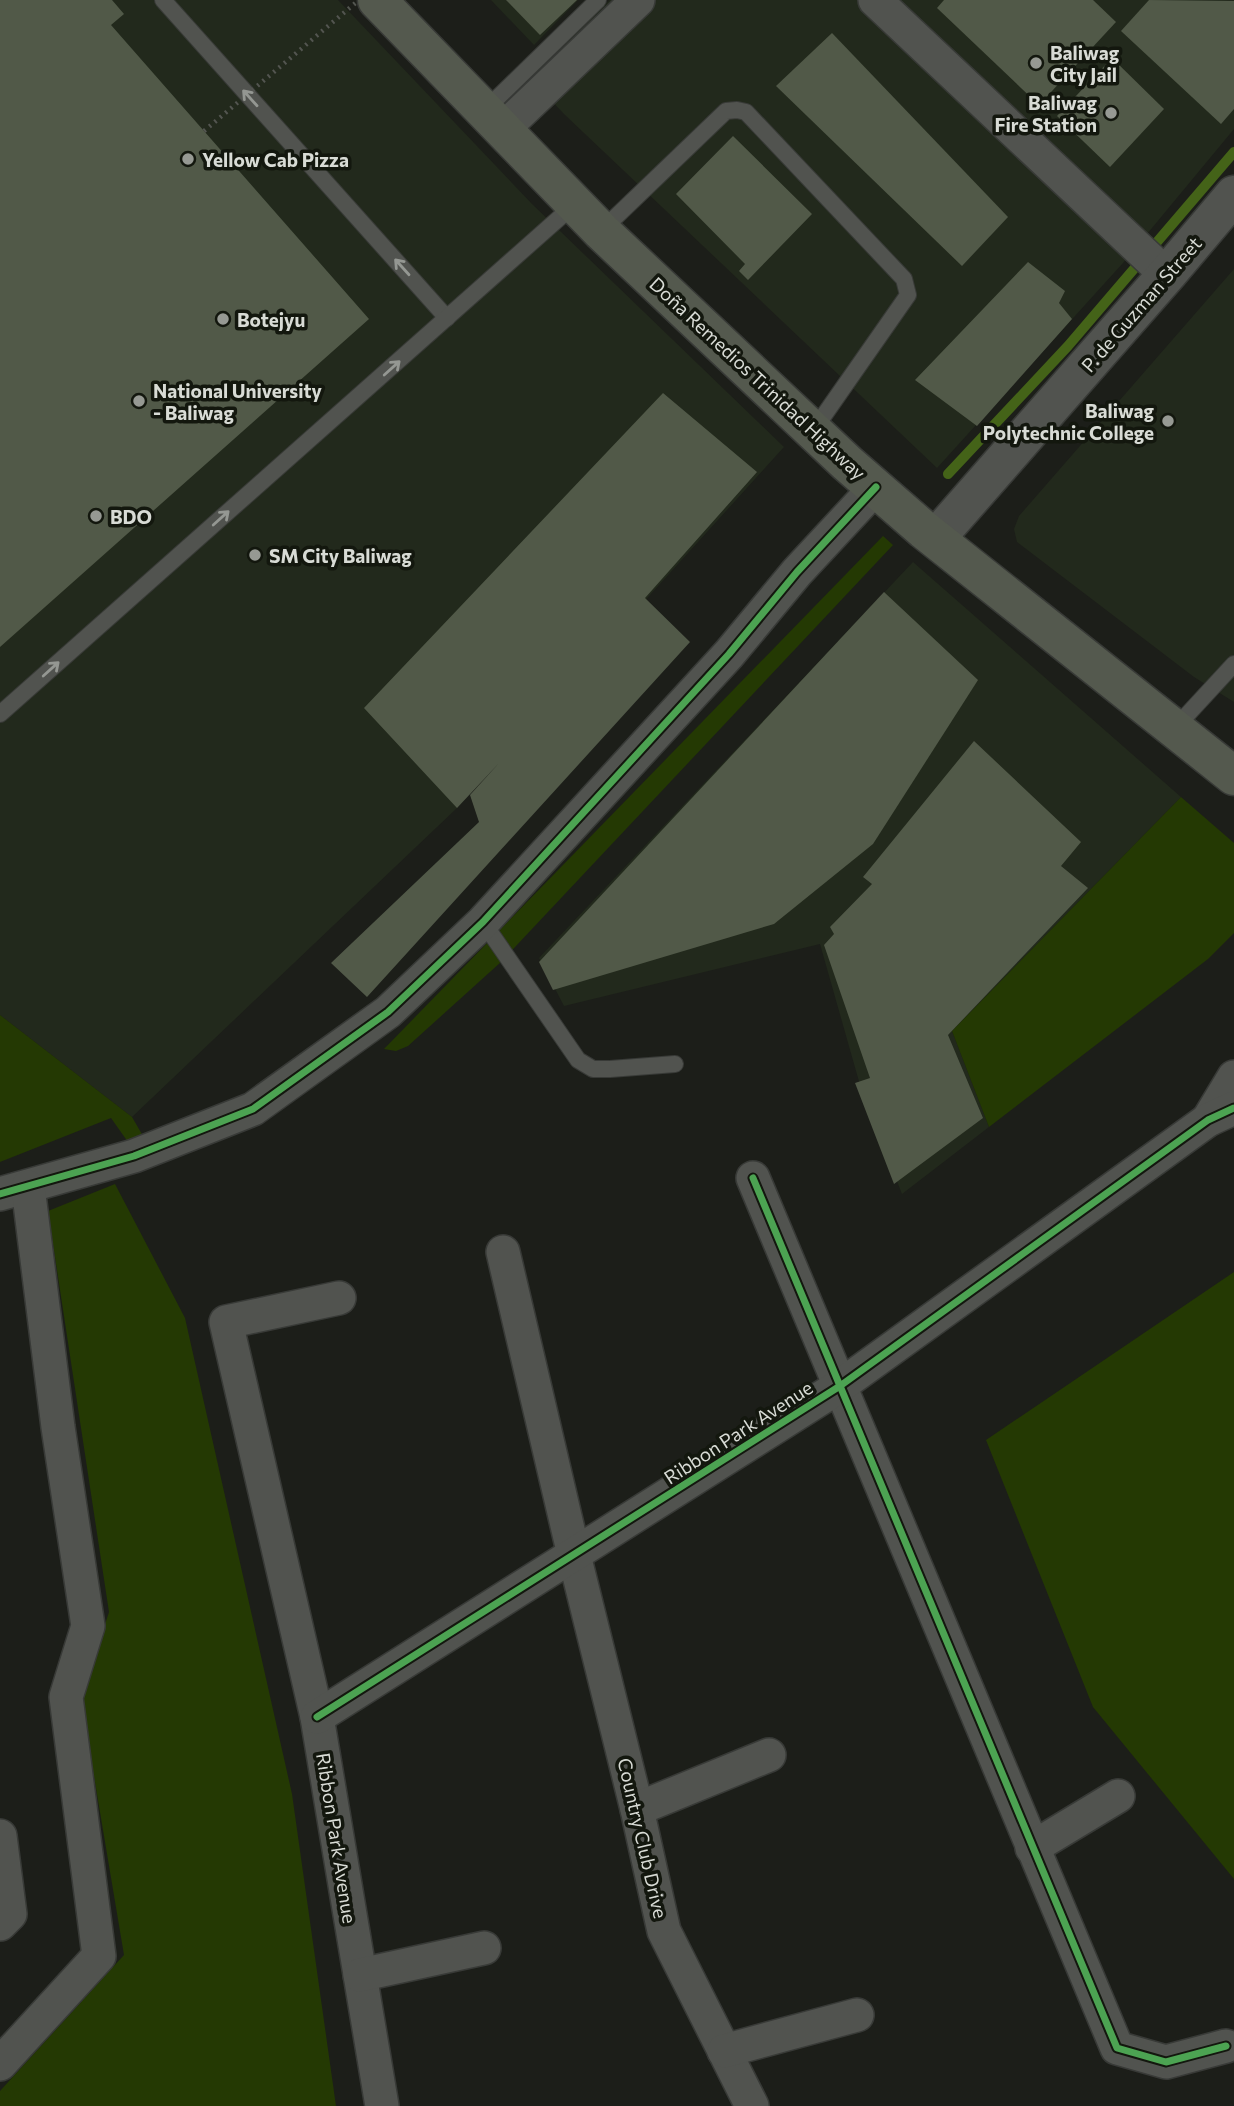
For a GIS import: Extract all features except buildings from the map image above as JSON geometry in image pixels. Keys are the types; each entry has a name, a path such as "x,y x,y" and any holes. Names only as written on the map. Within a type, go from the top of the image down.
{"highway":[{"name":"Doña Remedios Trinidad Highway","path":"377,0 601,231 847,463 925,530 1234,776"}],"street":[{"path":"493,121 638,0"},
{"path":"887,4 1117,229 1162,267"},
{"name":"P. de Guzman Street","path":"936,538 1162,267 1234,195"},
{"path":"0,2064 99,1956 66,1697 89,1626 58,1427 14,1190 134,1156 253,1109 388,1012 483,922 729,654 797,572 876,487"},
{"name":"Ribbon Park Avenue","path":"382,2106 317,1717 840,1386 1221,1114 1234,1077"},
{"path":"753,1178 1117,2048 1166,2062 1226,2046"},
{"name":"Country Club Drive","path":"503,1252 664,1931 752,2106"},
{"path":"317,1717 226,1322 339,1298"},
{"path":"637,1809 769,1755"},
{"path":"1032,1848 1118,1796"},
{"path":"0,1836 10,1914 0,1924"},
{"path":"360,1975 484,1948"},
{"path":"724,2050 857,2015"}],"lane":[{"path":"163,0 447,318"},
{"path":"493,121 598,0"},
{"path":"601,231 726,111 746,112 904,279 907,287 908,295 813,431"},
{"path":"0,715 575,204"},
{"path":"1174,729 1234,664"},
{"path":"483,922 578,1060 593,1069 675,1065"}],"path":[{"path":"204,131 359,0"}],"shaded area":[{"name":"SM City Baliwag","path":"0,0 338,0 532,204 784,447 457,808 132,1117 0,1015"},
{"path":"491,0 578,0 534,45"},
{"path":"610,0 1234,0 1234,129 1123,263 937,468 564,114 530,78"},
{"name":"Baliwag Polytechnic College","path":"1234,269 1234,702 1194,677 1017,542 1014,529 1019,516"},
{"path":"913,562 1181,797 952,1031 989,1127 902,1194 862,1092 820,944 564,1006 539,958"}],"green space":[{"path":"883,536 893,545 501,962 408,1046 396,1051 384,1049"},
{"path":"1181,797 1234,843 1234,933 1208,959 989,1127 952,1031"},
{"path":"0,1015 132,1117 143,1136 128,1142 111,1118 0,1162"},
{"path":"115,1184 185,1318 292,1794 336,2106 0,2106 0,2091 124,1955 81,1699 109,1612 48,1211"},
{"path":"1234,1272 1234,1879 1093,1707 986,1440"}],"waterway":[{"path":"948,474 1068,346 1234,152"}],"cycle path":[{"path":"0,1194 134,1156 253,1109 388,1012 483,922 729,654 797,572 876,487"},
{"path":"317,1717 840,1386 1208,1120 1234,1108"},
{"path":"753,1178 1117,2048 1166,2062 1226,2046"}],"place":[{"name":"Baliwag City Jail","path":"1036,63"},
{"name":"Baliwag Fire Station","path":"1111,113"},
{"name":"Yellow Cab Pizza","path":"188,159"},
{"name":"Botejyu","path":"223,319"},
{"name":"National University - Baliwag","path":"139,401"},
{"name":"Baliwag Polytechnic College","path":"1168,421"},
{"name":"BDO","path":"96,516"},
{"name":"SM City Baliwag","path":"255,555"}]}
